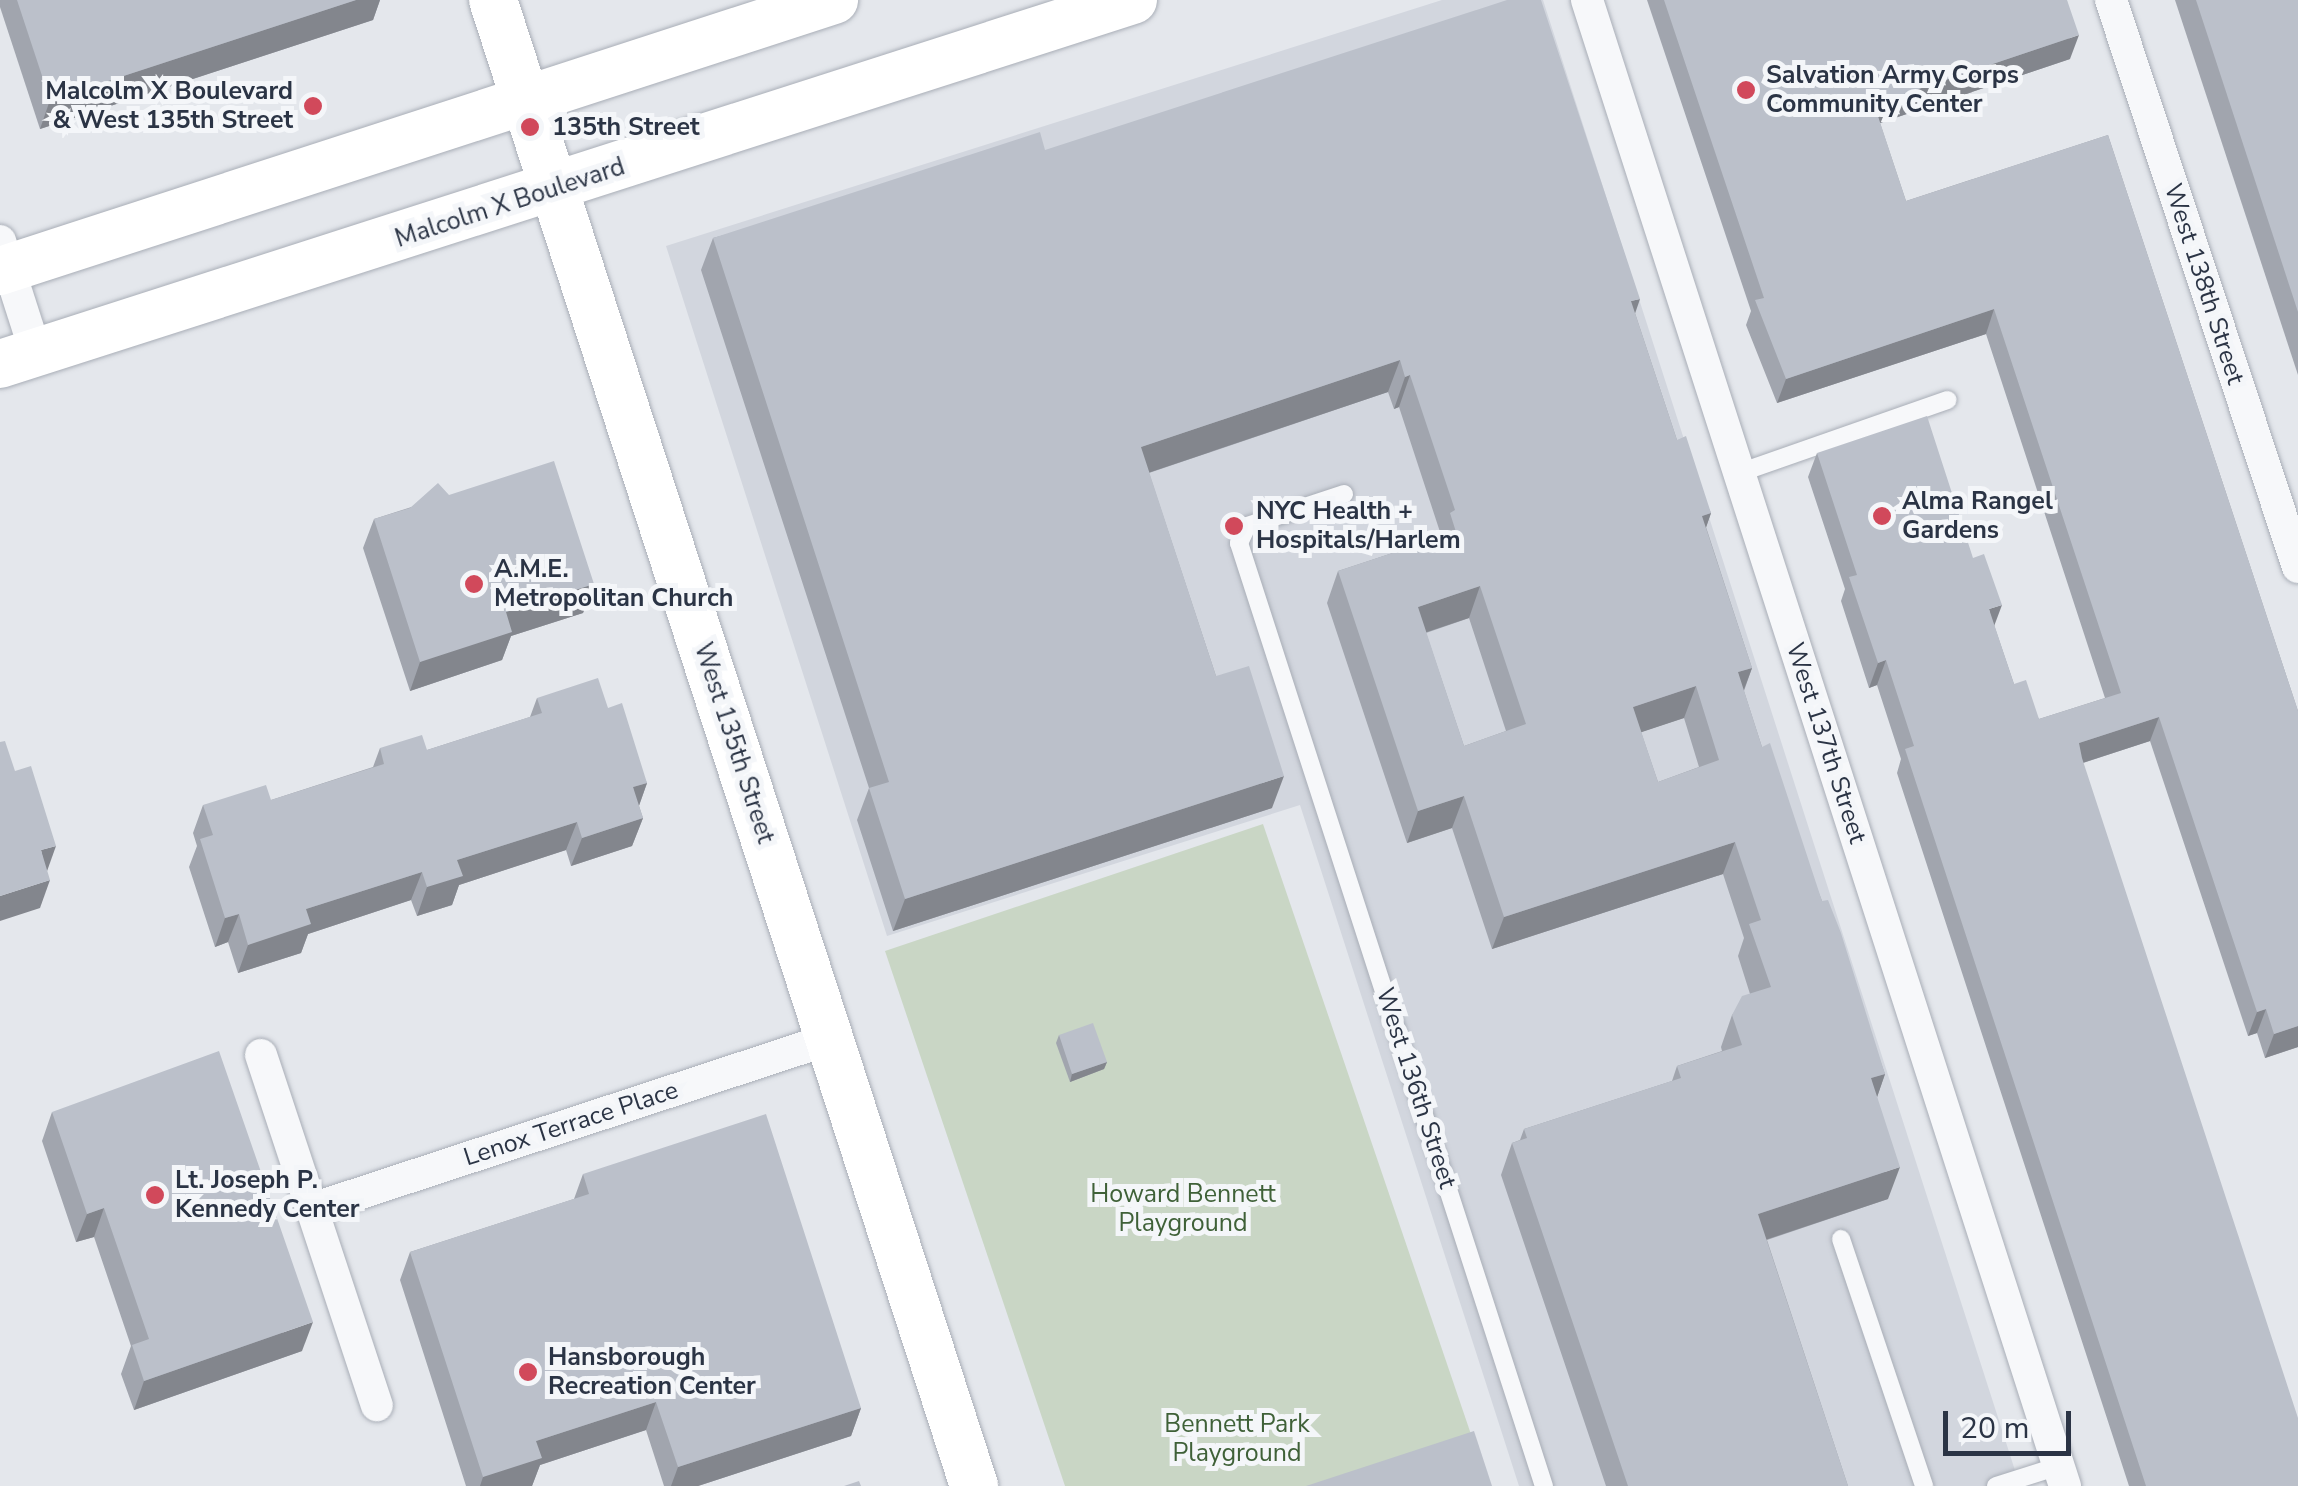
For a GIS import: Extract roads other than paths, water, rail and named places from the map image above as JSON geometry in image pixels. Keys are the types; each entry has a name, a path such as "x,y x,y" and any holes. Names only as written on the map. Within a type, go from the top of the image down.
{"main road":[{"name":"West 135th Street","path":"493,0 974,1486"},
{"path":"3,260 834,0"},
{"name":"Malcolm X Boulevard","path":"18,358 554,189 1065,11 1133,0"}],"street":[{"name":"West 137th Street","path":"1587,0 2062,1476"},
{"name":"West 138th Street","path":"2111,0 2298,567"},
{"path":"3,260 18,358"},
{"name":"Lenox Terrace Place","path":"312,1209 830,1039"},
{"path":"261,1054 377,1405"}],"lane":[{"path":"1739,473 1948,400"},
{"name":"West 136th Street","path":"1344,494 1240,534 1544,1486"},
{"path":"1841,1239 1924,1486"},
{"path":"1996,1486 2062,1476"}],"place":[{"name":"Salvation Army Corps Community Center","path":"1746,90"},
{"name":"Malcolm X Boulevard & West 135th Street","path":"313,106"},
{"name":"135th Street","path":"530,127"},
{"name":"Alma Rangel Gardens","path":"1882,516"},
{"name":"NYC Health + Hospitals/Harlem","path":"1234,526"},
{"name":"A.M.E. Metropolitan Church","path":"474,584"},
{"name":"Lt. Joseph P. Kennedy Center","path":"155,1195"},
{"name":"Hansborough Recreation Center","path":"528,1372"}],"park label":[{"name":"Howard Bennett Playground","path":"1183,1210"},
{"name":"Bennett Park Playground","path":"1237,1440"}]}
